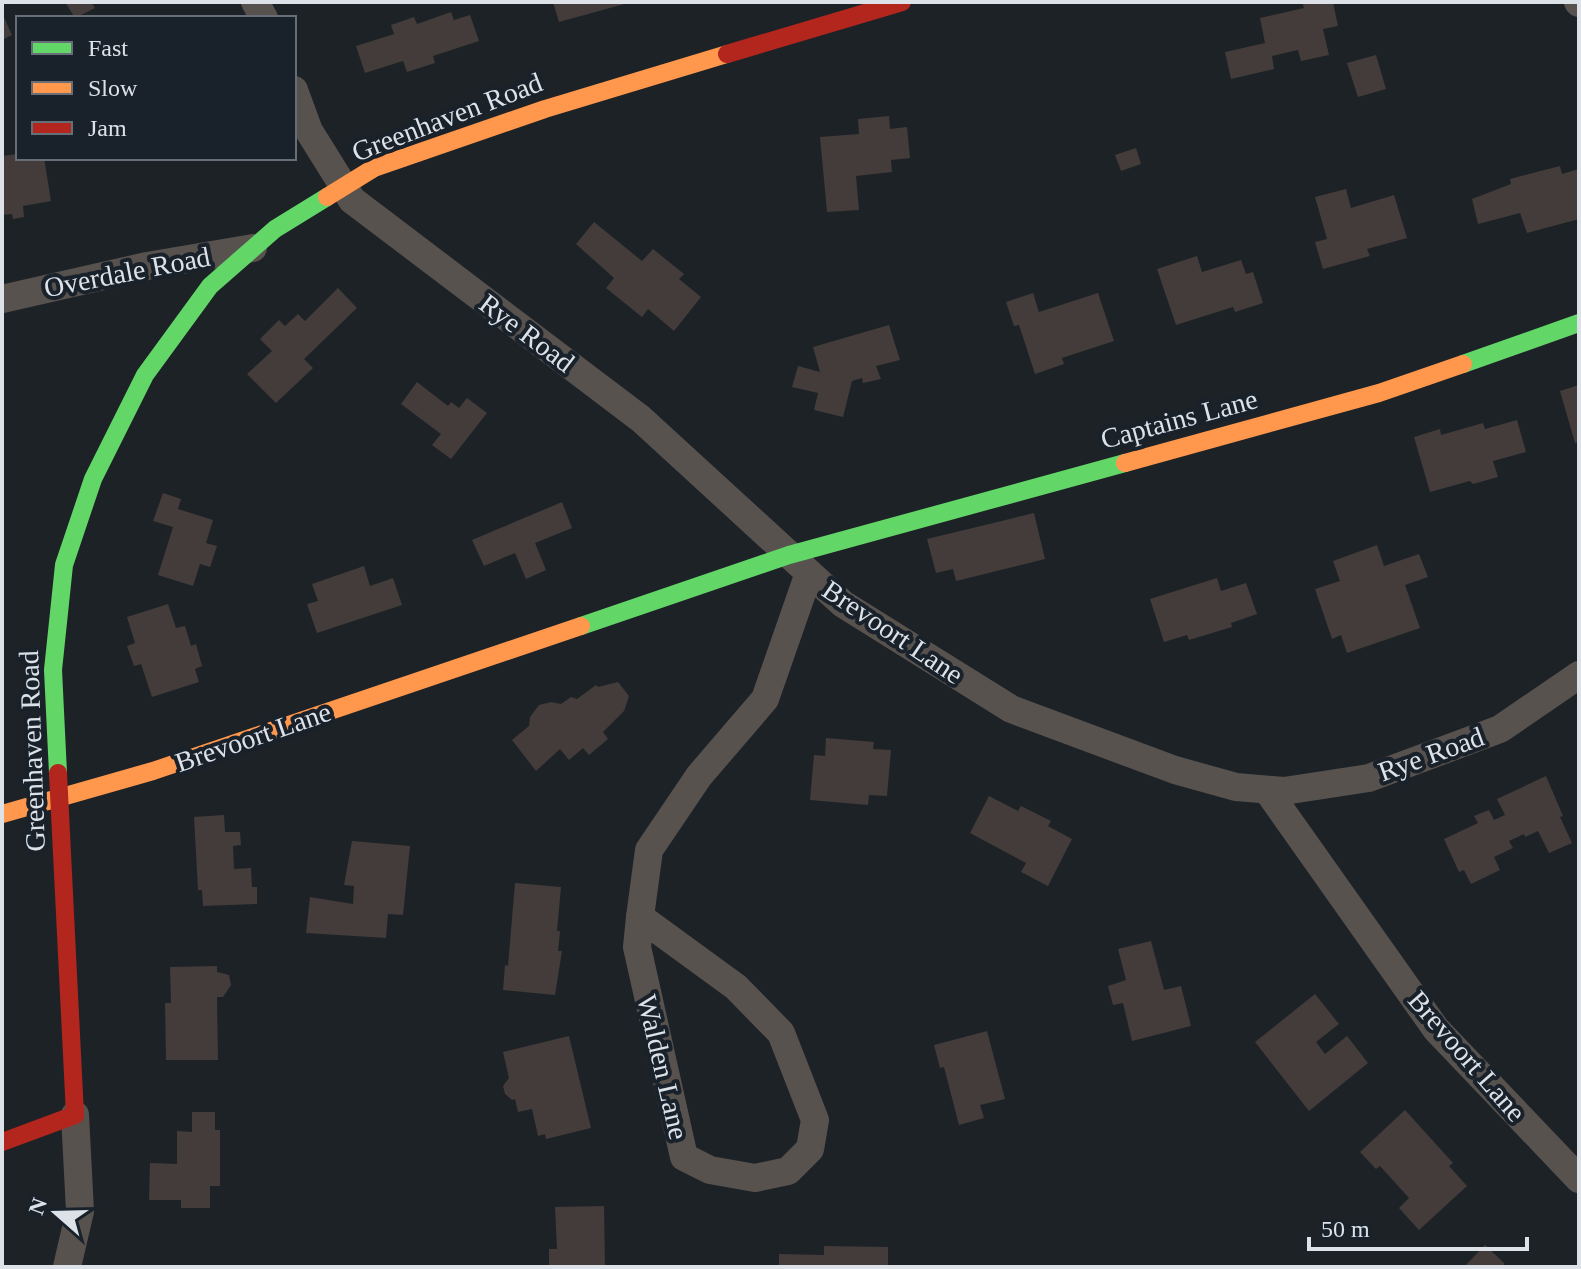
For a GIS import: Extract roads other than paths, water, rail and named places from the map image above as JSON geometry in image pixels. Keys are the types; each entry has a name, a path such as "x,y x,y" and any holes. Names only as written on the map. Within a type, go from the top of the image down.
{"street":[{"name":"Greenhaven Road","path":"75,1115 53,670 64,565 93,479 145,375 210,286 275,229 374,168 545,109 902,2"},
{"name":"Rye Road","path":"296,95 309,131 352,200 641,419 799,564"},
{"name":"Overdale Road","path":"2,299 147,266 253,248"},
{"name":"Captains Lane","path":"799,564 1379,393 1579,323"},
{"name":"Brevoort Lane","path":"2,814 153,771 799,564 843,604 1011,709 1175,770 1236,787 1267,790 1436,1029 1579,1179"},
{"name":"Walden Lane","path":"640,917 736,987 781,1033 815,1120 810,1149 788,1171 755,1178 710,1170 684,1157 637,947 640,917 649,850 699,776 765,699 799,564"},
{"name":"Rye Road","path":"1267,790 1284,791 1369,778 1500,729 1579,675"},
{"path":"2,1142 75,1115 80,1211 67,1267"}]}
